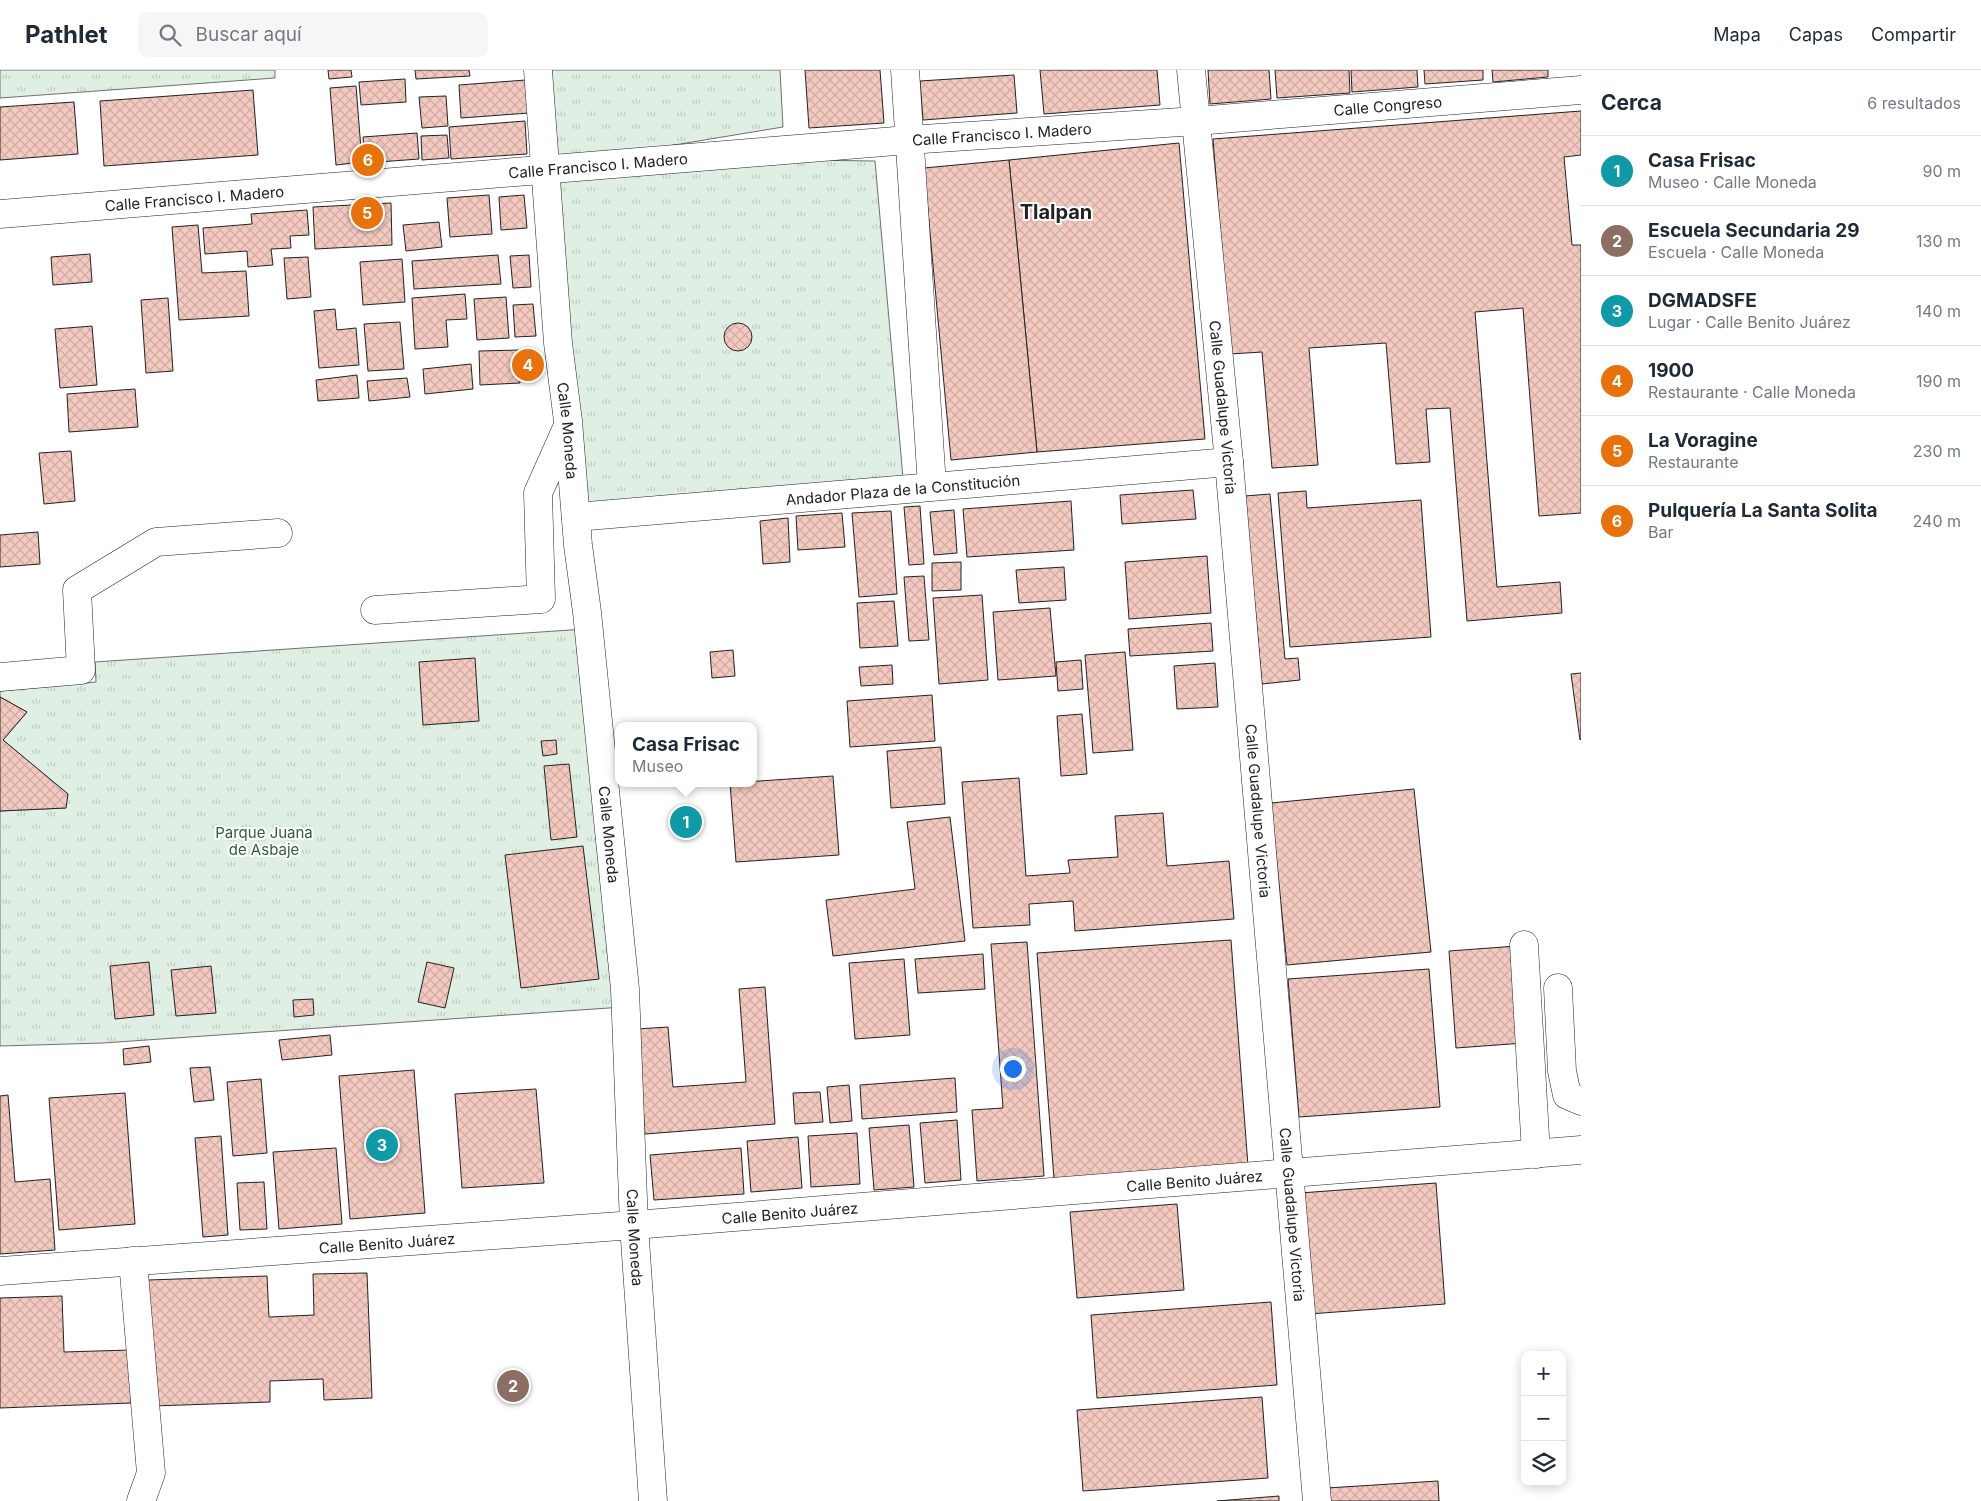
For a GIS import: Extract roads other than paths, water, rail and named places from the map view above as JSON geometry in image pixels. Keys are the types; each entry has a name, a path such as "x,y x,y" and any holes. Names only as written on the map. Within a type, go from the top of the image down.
{"street":[{"name":"Calle Moneda","path":"538,70 558,343 568,424 625,989 634,1225 653,1501"},
{"path":"905,70 908,140 932,486"},
{"name":"Calle Guadalupe Victoria","path":"1192,70 1230,462 1317,1501"},
{"name":"Calle Congreso","path":"1196,121 1581,90"},
{"name":"Calle Francisco I. Madero","path":"0,214 908,140 1196,121"},
{"path":"375,610 541,599 538,493 568,424"},
{"name":"Andador Plaza de la Constitución","path":"576,517 1230,462"},
{"path":"0,677 81,670 77,590 156,542 278,533"},
{"path":"1524,945 1536,1154"},
{"path":"1527,992 1570,986 1562,1071 1567,1095 1581,1101"},
{"name":"Calle Benito Juárez","path":"0,1271 634,1225 1581,1150"},
{"path":"133,1261 151,1473 141,1501"}],"place":[{"name":"Pulquería La Santa Solita","path":"368,160"},
{"name":"La Voragine","path":"367,213"},
{"name":"1900","path":"528,365"},
{"name":"Casa Frisac","path":"686,822"},
{"name":"DGMADSFE","path":"382,1145"},
{"name":"Escuela Secundaria 29","path":"513,1386"}],"district":[{"name":"Tlalpan","path":"1056,212"}],"park label":[{"name":"Parque Juana de Asbaje","path":"264,840"}]}
